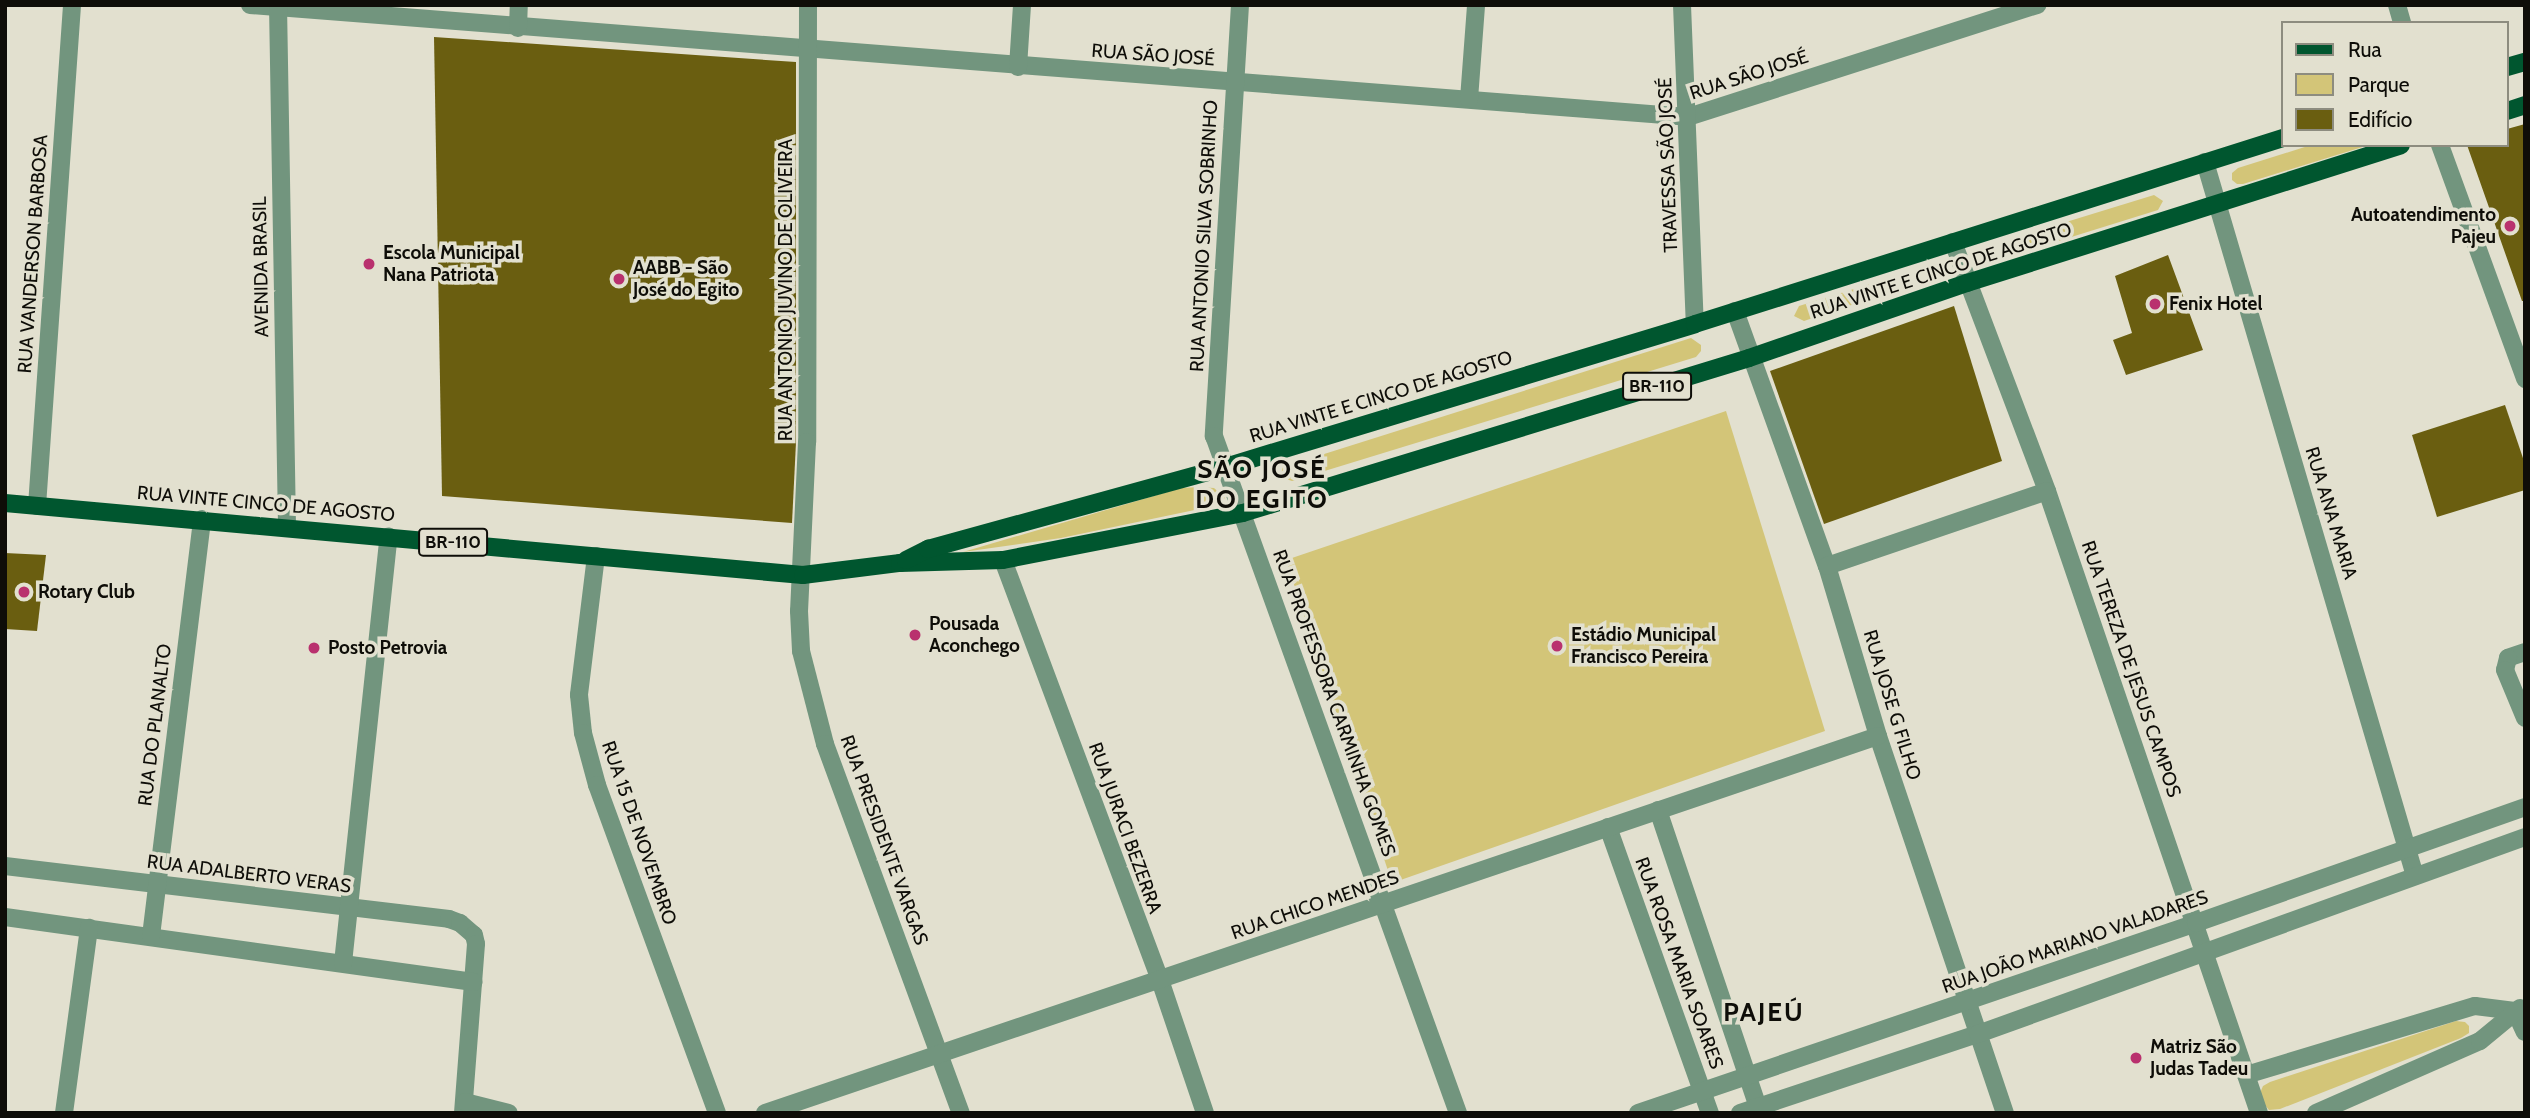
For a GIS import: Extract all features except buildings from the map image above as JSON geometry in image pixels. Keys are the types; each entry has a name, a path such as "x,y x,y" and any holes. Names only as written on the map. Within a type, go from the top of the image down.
{"main road":[{"name":"RUA VINTE E CINCO DE AGOSTO","path":"900,563 928,549 1225,467 1695,324 2282,138"},
{"name":"RUA VINTE E CINCO DE AGOSTO","path":"900,563 1003,560 1243,513 1749,358 1967,283 2395,147"},
{"name":"RUA VINTE CINCO DE AGOSTO","path":"5,503 803,575 900,563"}],"street":[{"name":"RUA VANDERSON BARBOSA","path":"37,506 72,5"},
{"name":"RUA SÃO JOSÉ","path":"250,5 517,28 808,48 1688,117 2037,5"},
{"path":"517,28 519,5"},
{"name":"RUA ANTONIO JUVINO DE OLIVEIRA","path":"803,575 808,5"},
{"path":"1018,66 1023,5"},
{"name":"RUA ANTONIO SILVA SOBRINHO","path":"1225,467 1214,436 1240,5"},
{"path":"1469,99 1476,5"},
{"name":"TRAVESSA SÃO JOSÉ","path":"1682,5 1695,324"},
{"name":"AVENIDA BRASIL","path":"277,6 287,527"},
{"path":"2441,147 2525,379"},
{"name":"RUA ANA MARIA","path":"2204,162 2415,876"},
{"name":"RUA TEREZA DE JESUS CAMPOS","path":"1953,242 2047,491 2206,950 2259,1113"},
{"name":"RUA JOSE G FILHO","path":"1735,311 1749,358 1827,566 1878,736 2005,1113"},
{"name":"RUA PROFESSORA CARMINHA GOMES","path":"1225,467 1458,1113"},
{"path":"1827,566 2047,491"},
{"name":"RUA DO PLANALTO","path":"151,936 202,519"},
{"path":"343,963 389,536"},
{"name":"RUA 15 DE NOVEMBRO","path":"596,556 579,695 583,733 597,785 717,1113"},
{"name":"RUA JURACI BEZERRA","path":"1003,560 1160,980 1205,1113"},
{"name":"RUA PRESIDENTE VARGAS","path":"803,575 799,611 801,650 825,744 961,1113"},
{"path":"2525,652 2508,658 2505,670 2525,718"},
{"name":"RUA CHICO MENDES","path":"765,1113 1878,736"},
{"name":"RUA JOÃO MARIANO VALADARES","path":"1638,1113 1746,1074 2196,923 2525,807"},
{"name":"RUA ROSA MARIA SOARES","path":"1658,810 1759,1110"},
{"name":"RUA ROSA MARIA SOARES","path":"1608,827 1710,1113"},
{"path":"1740,1113 1759,1110 1978,1034 2525,837"},
{"name":"RUA ADALBERTO VERAS","path":"5,866 449,919 469,929 476,944 474,982"},
{"path":"5,918 474,982 464,1108 509,1113"},
{"path":"64,1113 89,928"},
{"path":"2246,1075 2475,1006 2520,1009"},
{"path":"2520,1009 2525,1032"},
{"path":"2316,1113 2480,1041 2520,1009"}],"green space":[{"path":"2305,147 2363,147 2243,184 2232,180 2232,173 2238,168"},
{"path":"2154,195 2163,201 2158,210 2017,254 2009,254 2006,250 2011,239"},
{"path":"1883,280 1891,284 1892,289 1887,293 1804,321 1794,316 1799,306"},
{"path":"1691,338 1701,345 1701,351 1696,357 1292,481 1280,477 1283,467"},
{"name":"Estádio Municipal Francisco Pereira","path":"1726,411 1825,731 1392,883 1286,560"},
{"path":"1181,488 1214,488 1225,498 1209,507 1061,538 963,552"},
{"path":"2456,1021 2465,1022 2469,1026 2469,1033 2280,1109 2269,1110 2263,1103 2260,1093 2263,1086 2270,1082"}],"place":[{"name":"Autoatendimento Pajeu","path":"2510,226"},
{"name":"Escola Municipal Nana Patriota","path":"369,264"},
{"name":"AABB - São José do Egito","path":"619,279"},
{"name":"Fenix Hotel","path":"2155,304"},
{"name":"Rotary Club","path":"24,592"},
{"name":"Pousada Aconchego","path":"915,635"},
{"name":"Estádio Municipal Francisco Pereira","path":"1557,646"},
{"name":"Posto Petrovia","path":"314,648"},
{"name":"Matriz São Judas Tadeu","path":"2136,1058"}],"district":[{"name":"SÃO JOSÉ DO EGITO","path":"1262,485"},
{"name":"PAJEÚ","path":"1764,1013"}]}
